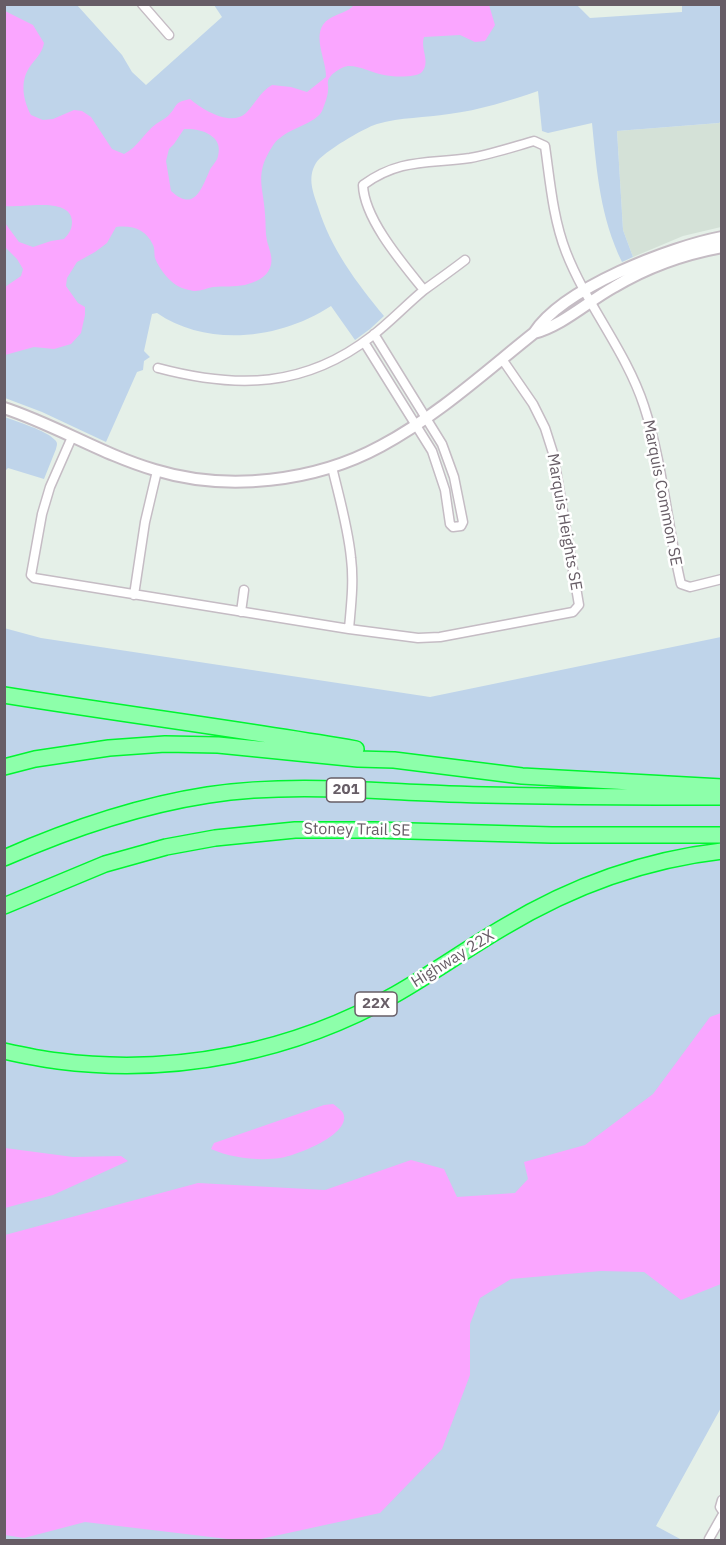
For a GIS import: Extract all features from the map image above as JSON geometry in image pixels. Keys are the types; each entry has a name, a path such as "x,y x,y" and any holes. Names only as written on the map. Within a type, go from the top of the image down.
{"highway":[{"path":"4,695 98,711 236,729 361,750 394,760"},
{"path":"4,767 34,759 109,748 165,744 218,745 358,759 394,760 522,776 722,787"},
{"name":"201","path":"4,858 57,835 129,812 208,795 282,789 450,794 722,797"},
{"name":"Stoney Trail SE","path":"4,906 105,864 166,847 215,838 295,830 552,835 722,835"},
{"name":"Highway 22X","path":"4,1051 58,1061 125,1065 214,1059 272,1047 330,1027 396,995 505,926 546,903 582,887 637,867 681,856 722,851"}],"street":[{"path":"142,4 169,35"},
{"path":"424,290 387,245 364,195 363,185 379,173 410,164 471,158 534,141 545,146 558,230 566,253 590,301"},
{"path":"4,408 38,420 157,471 207,479 243,481 297,475 332,467 380,447 425,418 534,333 542,320 584,290 663,253 722,237"},
{"path":"534,333 549,328 616,285 665,263 701,251 722,247"},
{"path":"158,368 215,381 266,380 296,375 345,354 364,342 424,290 465,260"},
{"name":"Marquis Common SE","path":"590,301 618,346 644,405 656,449 681,584 690,586 722,579"},
{"path":"364,342 438,465 445,489 450,524 457,528 461,526 463,522 454,477 442,444 374,334"},
{"name":"Marquis Heights SE","path":"72,436 50,487 42,514 31,575 34,578 418,638 440,637 573,612 579,605 553,453 545,428 533,404 502,359"},
{"path":"332,467 345,518 352,560 349,629"},
{"path":"134,595 145,522 157,471"},
{"path":"241,612 244,590"},
{"path":"722,1500 720,1507 722,1510"},
{"path":"709,1539 722,1516"}],"shaded area":[{"path":"576,4 590,18 682,12 682,5 721,5 722,120 719,123 617,131 623,230 633,257 622,262 609,228 601,194 592,123 548,133 542,131 538,91 472,110 377,124 363,130 320,158 312,174 314,196 337,251 354,278 384,316 370,329 355,340 331,306 290,326 244,335 221,335 199,331 177,324 157,313 152,314 144,351 150,357 144,361 143,370 137,372 106,442 42,412 5,398 5,5 77,5 122,55 132,72 146,85 222,17 214,5"},
{"path":"354,5 489,5 495,25 485,41 475,42 460,35 424,37 426,64 419,74 388,76 358,67 346,66 331,76 326,101 319,115 278,139 272,146 262,168 261,183 266,238 272,261 263,277 241,286 213,287 200,291 182,288 170,280 159,267 153,245 147,235 138,229 116,227 107,243 77,262 67,278 66,286 78,303 85,307 81,333 71,344 54,349 34,347 5,355 5,287 21,276 23,269 5,247 5,223 19,242 33,247 64,239 70,231 72,222 70,214 55,206 5,206 5,11 33,25 44,43 24,79 24,97 31,115 43,120 53,119 74,110 82,111 91,117 112,149 124,154 184,100 190,99 209,112 225,118 233,118 246,113 272,85 307,92 326,77 320,46 320,31 323,25 329,19","holes":["184,129 209,134 214,138 219,149 203,186 191,199 179,197 171,191 166,161 169,149"]},
{"path":"721,120 721,227 683,236 633,257 623,230 617,131 719,123"},
{"path":"5,417 51,436 56,441 56,449 44,479 8,468 5,471"},
{"path":"4,628 41,638 430,697 721,637 722,1406 656,1526 682,1540 5,1540"},
{"path":"721,1013 721,1284 681,1300 644,1272 601,1271 511,1279 480,1298 470,1324 470,1375 442,1449 380,1513 256,1540 236,1540 85,1522 24,1538 5,1535 5,1235 198,1183 325,1190 411,1160 444,1169 457,1197 515,1193 528,1179 524,1162 585,1145 653,1094 710,1017"},
{"path":"333,1104 343,1113 344,1121 339,1129 321,1143 298,1153 280,1158 254,1159 227,1155 211,1149 214,1143 324,1105"},
{"path":"5,1148 73,1157 121,1156 128,1161 53,1195 5,1208"}]}
